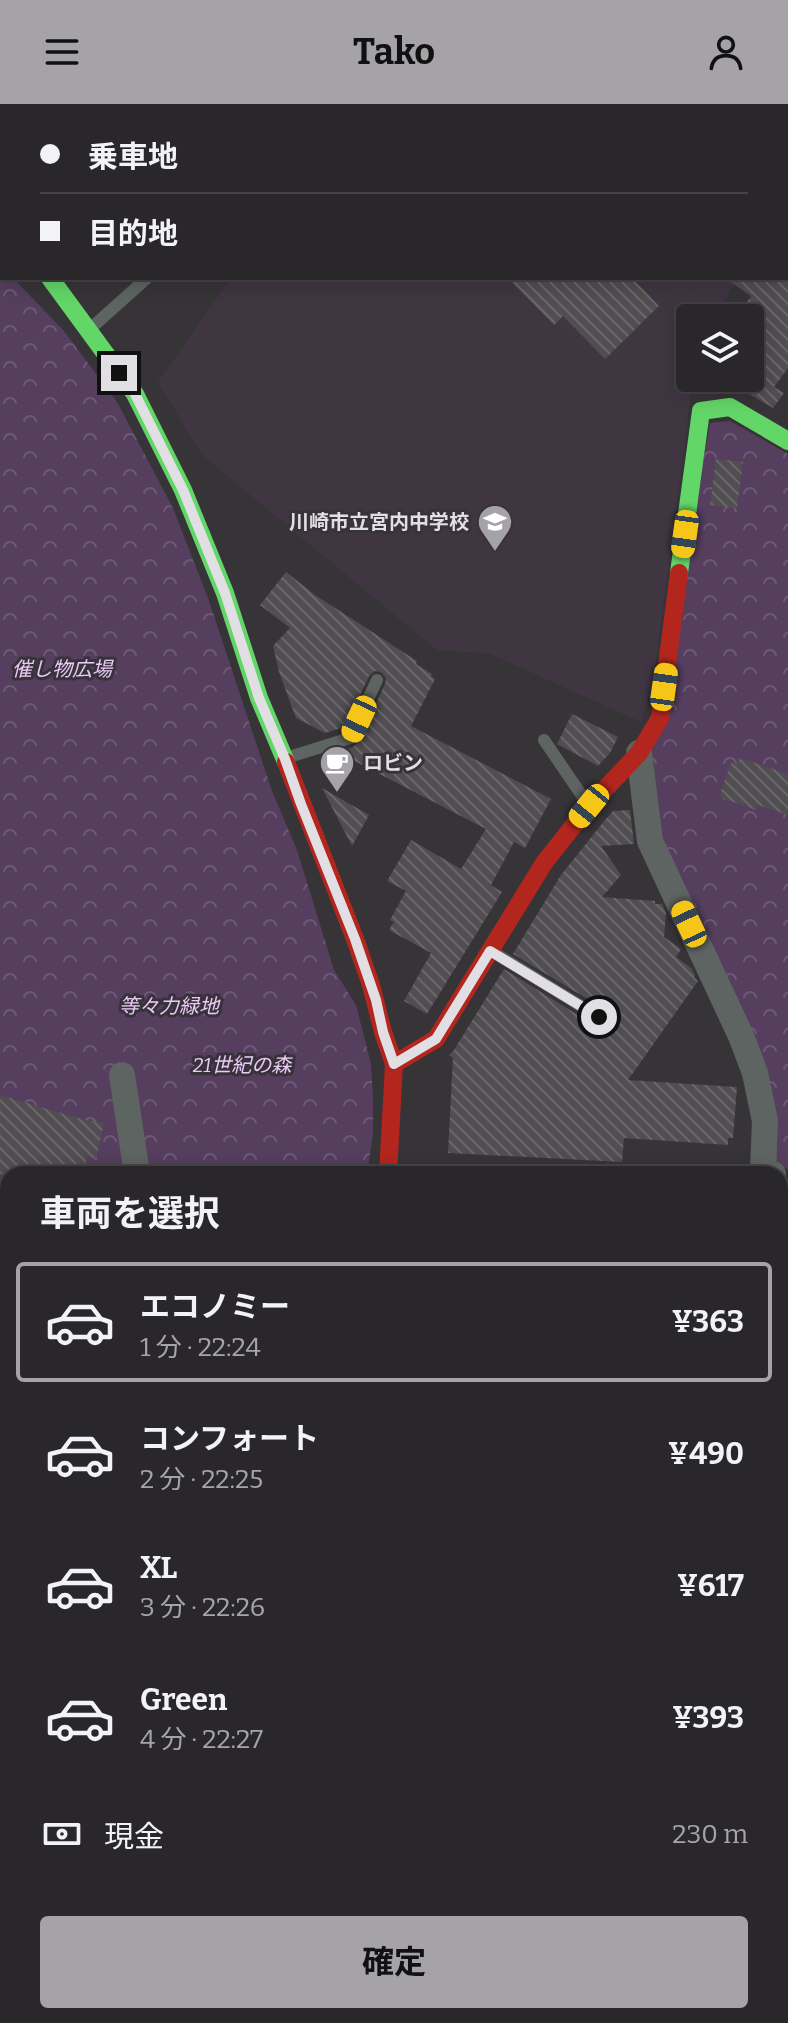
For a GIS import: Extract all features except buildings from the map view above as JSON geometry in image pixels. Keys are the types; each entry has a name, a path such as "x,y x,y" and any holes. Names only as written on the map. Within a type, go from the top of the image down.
{"street":[{"path":"52,280 135,394 183,490 225,593 259,698 355,939 376,1000 394,1064 388,1166"},
{"path":"394,1064 436,1039 544,863 589,806 639,753 660,718 701,411 730,407 788,441"},
{"path":"639,753 650,841 741,1036 755,1073 765,1121 763,1166"},
{"path":"122,1075 136,1166"}],"lane":[{"path":"89,330 145,280"},
{"path":"285,759 350,738 377,680"},
{"path":"544,740 589,806"},
{"path":"490,951 599,1017"}],"shaded area":[{"name":"川崎市立宮内中学校","path":"230,280 738,280 722,304 676,304 676,392 691,392 653,684 641,722 490,654 437,650 202,455 158,382"}],"green space":[{"name":"等々力緑地","path":"0,280 15,280 64,331 117,402 173,508 209,601 272,791 297,850 334,970 356,1005 371,1064 373,1134 368,1166 0,1166"},
{"path":"730,421 788,454 788,1166 771,1162 773,1110 658,838 650,753 710,423"}],"traffic: fast":[{"path":"51,280 135,394 183,490 225,593 259,698 286,762"},
{"path":"679,573 701,411 730,407 788,441"}],"traffic: jam":[{"path":"394,1064 436,1039 544,863 589,806 639,753 660,718 679,573"},
{"path":"286,762 355,939 394,1064 388,1166"}],"place":[{"name":"川崎市立宮内中学校","path":"495,553"},
{"name":"ロビン","path":"337,794"}],"route":[{"path":"119,373 135,394 183,490 225,593 259,698 355,939 394,1064 436,1039 490,951 599,1017"}],"park label":[{"name":"催し物広場","path":"62,669"},
{"name":"21世紀の森","path":"242,1065"}]}
